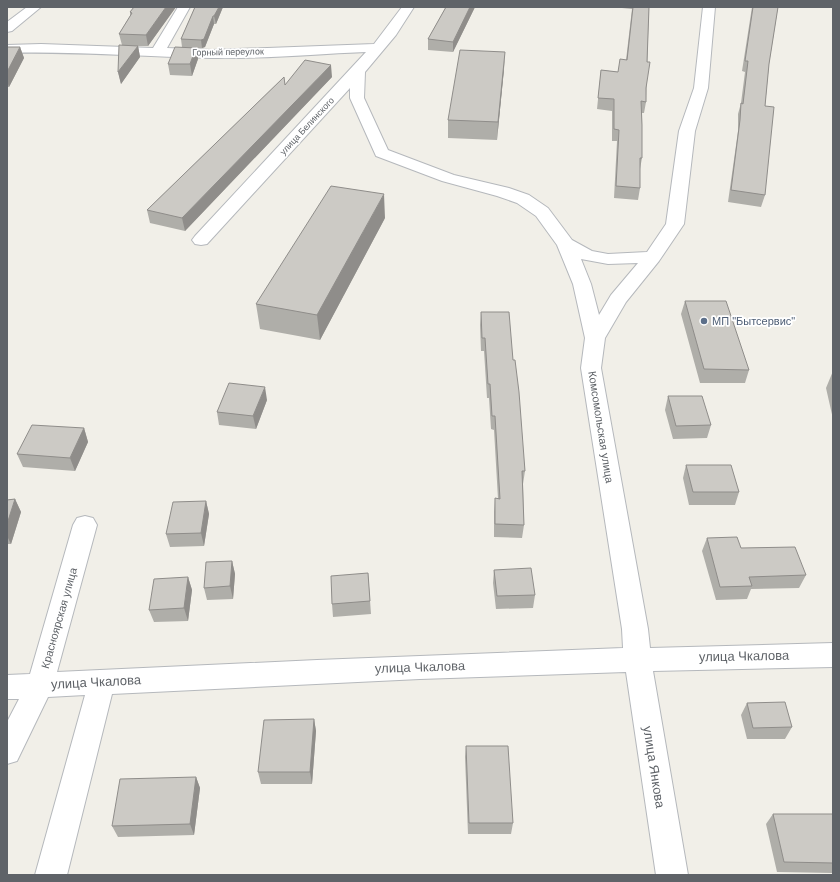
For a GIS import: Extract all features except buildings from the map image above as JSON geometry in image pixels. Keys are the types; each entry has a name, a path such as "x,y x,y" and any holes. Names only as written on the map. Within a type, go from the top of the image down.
{"street":[{"path":"7,28 26,16 35,7"},
{"path":"158,52 184,7"},
{"name":"улица Белинского","path":"201,240 358,70 391,32 408,7"},
{"name":"Комсомольская улица","path":"637,658 635,629 591,368 595,338 618,299 653,257 675,224 687,131 701,88 709,7"},
{"name":"Горный переулок","path":"7,48 41,48 146,54 158,52 212,54 376,48"},
{"path":"358,70 357,98 382,153 448,178 524,199 542,212 566,244 582,284 595,338"},
{"path":"566,244 587,255 608,259 653,257"},
{"name":"Красноярская улица","path":"7,752 40,685 85,525"},
{"name":"улица Чкалова","path":"7,687 102,681 637,658 833,655"},
{"name":"улица Янкова","path":"637,658 672,875"},
{"path":"51,875 102,681"}],"place":[{"name":"МП \"Бытсервис\"","path":"704,321"}]}
